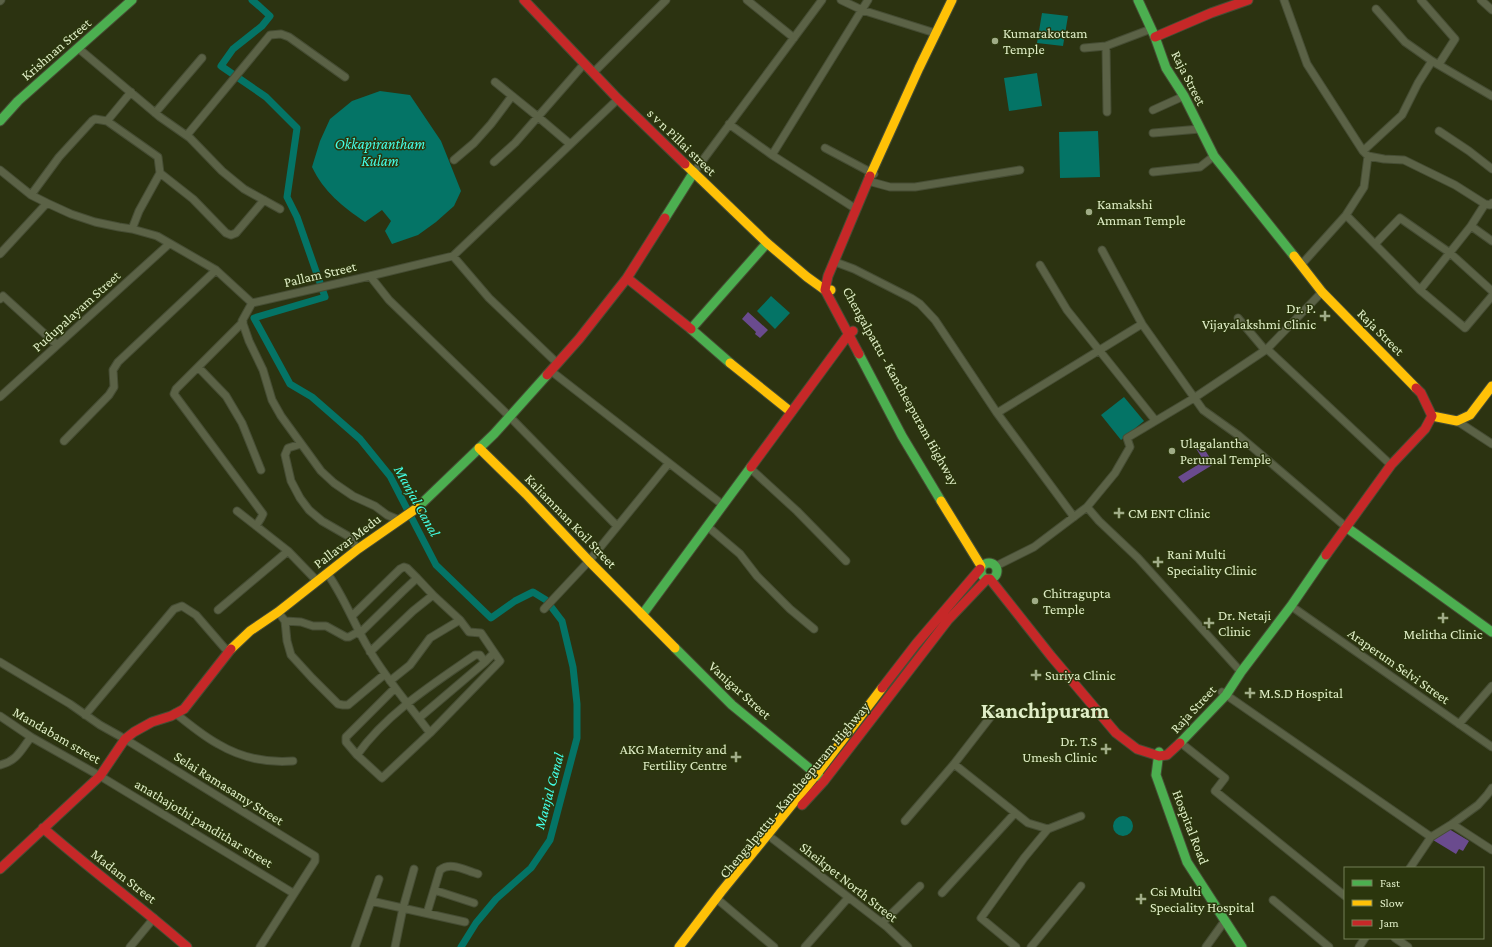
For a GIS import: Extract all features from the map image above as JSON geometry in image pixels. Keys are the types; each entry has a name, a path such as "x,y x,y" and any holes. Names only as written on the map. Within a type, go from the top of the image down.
{"main road":[{"name":"Krishnan Street","path":"0,121 18,101 132,0"},
{"name":"s v n Pillai street","path":"524,0 618,99 767,243 807,277 828,290"},
{"path":"828,290 828,276 856,209 872,178 939,32 952,0"},
{"path":"939,32 957,0"},
{"name":"Raja Street","path":"1138,0 1153,33 1166,68 1184,96 1214,156 1322,292 1421,393 1432,416 1425,429 1391,465 1291,606 1241,672 1181,743 1167,755 1159,754"},
{"path":"1153,33 1248,0"},
{"name":"Pallavar Medu","path":"125,739 134,732 184,708 195,696 228,652 250,631 278,612 358,549 420,506 479,448 579,339 627,278 694,172"},
{"name":"Chengalpattu - Kancheepuram Highway","path":"872,178 828,290 982,566"},
{"path":"691,329 767,243"},
{"path":"807,277 816,280 828,276"},
{"path":"627,278 691,329 742,374 791,412"},
{"path":"642,615 851,333"},
{"path":"1432,416 1457,421 1470,415 1492,386"},
{"name":"Kaliamman Koil Street","path":"479,448 526,494 642,615"},
{"path":"1346,527 1492,632"},
{"path":"679,947 718,900 816,775 916,644 982,566 992,563 996,566 997,572 990,578"},
{"path":"982,566 982,576 990,578 1120,730 1143,747 1159,754"},
{"name":"Chengalpattu - Kancheepuram Highway","path":"687,947 718,900 824,781 948,620 990,578"},
{"name":"Vanigar Street","path":"642,615 732,705 824,781"},
{"name":"Raja Street","path":"1159,754 1174,744 1224,693"},
{"path":"0,869 43,828 72,804 100,776 125,739"},
{"name":"Hospital Road","path":"1159,754 1156,775 1187,862 1224,922 1242,947"},
{"name":"Madam Street","path":"43,828 86,865 154,918 187,947"}],"street":[{"path":"593,73 666,0"},
{"path":"747,0 794,38"},
{"path":"694,172 822,0"},
{"path":"842,0 862,10 939,32"},
{"path":"772,155 868,0"},
{"path":"1284,0 1307,64 1366,154 1364,187 1346,214 1301,265"},
{"path":"1366,154 1402,115 1418,83 1455,39 1421,0"},
{"path":"1481,0 1492,10"},
{"path":"1376,9 1405,42 1436,63 1492,96"},
{"path":"186,136 270,35 276,33 289,37 345,77"},
{"path":"1084,48 1106,46 1153,33"},
{"path":"1106,46 1107,112"},
{"path":"78,48 155,113 186,136 222,171 244,189 280,209"},
{"path":"155,113 202,58"},
{"path":"494,162 515,143 584,64"},
{"path":"495,82 570,144"},
{"path":"107,122 131,92"},
{"path":"454,160 474,143 491,124 512,96"},
{"path":"1153,110 1184,96"},
{"path":"557,363 489,298 453,256 618,99"},
{"path":"31,195 60,157 95,118 107,122 158,158 160,173 139,211 132,229"},
{"path":"729,124 772,155 856,209"},
{"path":"1153,133 1200,130"},
{"path":"1439,131 1469,151 1492,169"},
{"path":"825,148 872,178 890,187 915,187 1020,170"},
{"path":"1366,154 1384,159 1404,160 1489,203 1420,290"},
{"path":"1153,172 1200,167 1214,156"},
{"path":"0,170 31,195 47,204 95,222 119,228 132,229 157,236 216,270 252,303 243,322 176,389 174,392 174,397 263,514 256,526"},
{"path":"160,173 193,199 226,233 230,235 236,233 264,200"},
{"path":"0,254 47,204"},
{"path":"1346,214 1420,290 1465,328 1492,296"},
{"path":"1375,244 1400,218 1450,253 1492,291"},
{"path":"1470,226 1492,241"},
{"name":"Pudupalayam Street","path":"0,397 169,244"},
{"path":"1102,250 1142,324 1203,410 1238,435 1346,527"},
{"name":"Pallam Street","path":"252,303 453,256"},
{"path":"838,263 882,282 920,304 935,320 997,413 1074,517"},
{"path":"1040,264 1067,310 1155,420"},
{"path":"64,441 109,395 114,387 113,370 118,362 216,270"},
{"path":"370,276 389,300 509,416 617,526"},
{"path":"996,566 1034,547 1087,507 1115,473 1130,447 1127,438 1194,398 1266,349 1322,292"},
{"path":"0,299 3,296 57,345"},
{"path":"1238,318 1266,349 1391,465"},
{"path":"243,322 249,340 263,370 272,400 281,416 322,471 334,483 352,496 375,506 386,515 399,520"},
{"path":"997,413 1142,324"},
{"path":"198,367 226,396 242,423 261,470"},
{"path":"551,371 723,505"},
{"path":"1457,421 1492,444"},
{"path":"301,444 288,448 285,455 291,481 300,498 309,510 322,521 348,536 358,549"},
{"path":"544,609 589,561 669,464"},
{"path":"750,468 797,511 846,561"},
{"path":"1087,507 1099,521 1138,558 1241,672"},
{"path":"237,511 288,551 317,581"},
{"path":"707,526 740,554 757,576 790,609 814,629"},
{"path":"218,610 288,551"},
{"path":"352,616 400,569 407,568 460,620 469,632 481,633 500,660 500,662 382,778 357,755 346,742 346,737 395,688"},
{"path":"327,573 338,588 359,633 370,652 395,688 430,732"},
{"path":"285,621 301,622 313,626 326,626 346,637 349,637 359,633 417,578"},
{"path":"370,652 433,595"},
{"path":"85,714 174,609 182,606 196,615 228,652"},
{"name":"Araperum Selvi Street","path":"1291,606 1492,748"},
{"path":"278,612 285,621 287,641 291,655 338,704 343,706 348,705 385,674"},
{"path":"390,681 410,665 430,638 460,620"},
{"path":"419,718 485,662 494,652"},
{"path":"357,755 366,742 407,704 475,655 480,655 485,662"},
{"name":"Selai Ramasamy Street","path":"0,662 85,714 100,725 315,856 315,861 293,893"},
{"path":"1459,724 1492,686"},
{"path":"1224,693 1431,837"},
{"path":"175,713 218,744 244,756 277,763 293,761"},
{"path":"906,821 954,764 992,715"},
{"name":"Mandabam street","path":"0,716 31,737 100,776"},
{"path":"0,764 9,763 17,756 31,737"},
{"path":"1181,743 1225,778 1215,791 1344,895"},
{"path":"954,764 1028,823 1048,829"},
{"name":"anathajothi pandithar street","path":"100,776 293,893"},
{"path":"1411,867 1431,837 1478,805 1488,795 1492,788"},
{"path":"942,893 1015,813"},
{"path":"1016,947 981,918 1024,858 1048,829 1081,816"},
{"path":"1452,824 1492,850"},
{"name":"Sheikpet North Street","path":"772,840 882,923 908,947"},
{"path":"428,913 440,870 445,866 450,865 478,874"},
{"path":"396,947 402,908 414,869"},
{"path":"354,947 379,878"},
{"path":"882,923 920,886"},
{"path":"1031,947 1081,886"},
{"path":"434,890 474,903"},
{"path":"260,947 293,893"},
{"path":"805,947 848,898"},
{"path":"718,900 774,947"},
{"path":"1273,900 1329,947"},
{"path":"371,901 465,922"},
{"path":"130,947 154,918"},
{"path":"1206,947 1224,922"},
{"path":"1396,939 1408,947"}],"shaded area":[{"path":"748,312 768,330 760,338 755,334 756,332 742,319"},
{"path":"1201,444 1214,464 1183,483 1178,477 1204,461 1195,447"},
{"path":"1449,829 1469,841 1463,851 1459,849 1456,854 1433,840"}],"water":[{"path":"1042,13 1068,16 1063,46 1037,43"},
{"path":"1037,73 1042,106 1009,111 1004,78"},
{"name":"Okkapirantham Kulam","path":"380,91 410,95 441,141 461,191 454,206 436,222 418,235 392,244 385,231 391,221 382,210 365,222 334,198 322,184 312,167 320,141 330,119 352,101"},
{"path":"1098,131 1100,177 1060,178 1059,132"},
{"path":"771,296 790,313 775,329 757,311"},
{"path":"1124,397 1144,421 1121,440 1101,415"},
{"path":"1123,816 1130,819 1133,826 1130,833 1123,836 1116,833 1113,826 1116,819"}],"waterway":[{"name":"Manjal Canal","path":"252,0 270,16 262,26 233,49 221,66 266,97 297,128 287,197 297,217 325,297 254,318 290,384 312,397 360,439 390,476 436,565 491,618 515,601 533,592 546,600 562,621 573,667 577,704 577,738 550,840 531,868 496,899 476,923 461,947"}],"traffic: fast":[{"path":"0,121 18,101 132,0"},
{"path":"1138,0 1155,37 1166,68 1184,96 1214,156 1294,256"},
{"path":"665,218 694,172"},
{"path":"730,363 691,329 767,243"},
{"path":"859,354 902,436 941,501"},
{"path":"417,508 494,434 547,375"},
{"path":"642,615 751,467"},
{"path":"1346,527 1492,632"},
{"path":"1180,743 1226,695 1326,555"},
{"path":"986,563 992,563 997,568 997,571 995,577 992,579 986,579 981,574 981,568 986,563"},
{"path":"675,648 732,705 821,778"},
{"path":"1159,752 1156,775 1187,862 1242,947"}],"traffic: slow":[{"path":"870,176 952,0"},
{"path":"685,164 767,243 807,277 825,290 831,290"},
{"path":"1294,256 1322,292 1416,388"},
{"path":"730,363 791,412"},
{"path":"1432,416 1457,421 1470,415 1492,386"},
{"path":"479,448 526,494 589,561 675,648"},
{"path":"941,501 981,566"},
{"path":"231,649 250,631 278,612 358,549 417,508"},
{"path":"679,947 721,892 816,775 882,688"}],"traffic: jam":[{"path":"524,0 618,99 685,164"},
{"path":"1155,37 1211,13 1248,0"},
{"path":"859,354 825,290 828,276 870,176"},
{"path":"547,375 579,339 627,278 665,218"},
{"path":"627,278 691,329"},
{"path":"751,467 848,335 853,331"},
{"path":"1326,555 1391,465 1425,429 1432,416 1421,393 1416,388"},
{"path":"882,688 916,644 980,569"},
{"path":"802,805 824,781 948,620 987,579"},
{"path":"990,579 1051,656 1116,733 1137,749 1159,756 1167,755 1180,743"},
{"path":"0,869 100,776 125,739 152,722 171,716 184,709 231,649"},
{"path":"43,828 187,947"}],"place":[{"name":"Kumarakottam Temple","path":"995,41"},
{"name":"Kamakshi Amman Temple","path":"1089,212"},
{"name":"Dr. P. Vijayalakshmi Clinic","path":"1325,316"},
{"name":"Ulagalantha Perumal Temple","path":"1172,451"},
{"name":"CM ENT Clinic","path":"1119,513"},
{"name":"Rani Multi Speciality Clinic","path":"1158,562"},
{"name":"Chitragupta Temple","path":"1035,601"},
{"name":"Melitha Clinic","path":"1443,618"},
{"name":"Dr. Netaji Clinic","path":"1209,623"},
{"name":"Suriya Clinic","path":"1036,675"},
{"name":"M.S.D Hospital","path":"1250,693"},
{"name":"Dr. T.S Umesh Clinic","path":"1106,749"},
{"name":"AKG Maternity and Fertility Centre","path":"736,757"},
{"name":"Csi Multi Speciality Hospital","path":"1141,899"}],"district":[{"name":"Kanchipuram","path":"1045,710"}]}
